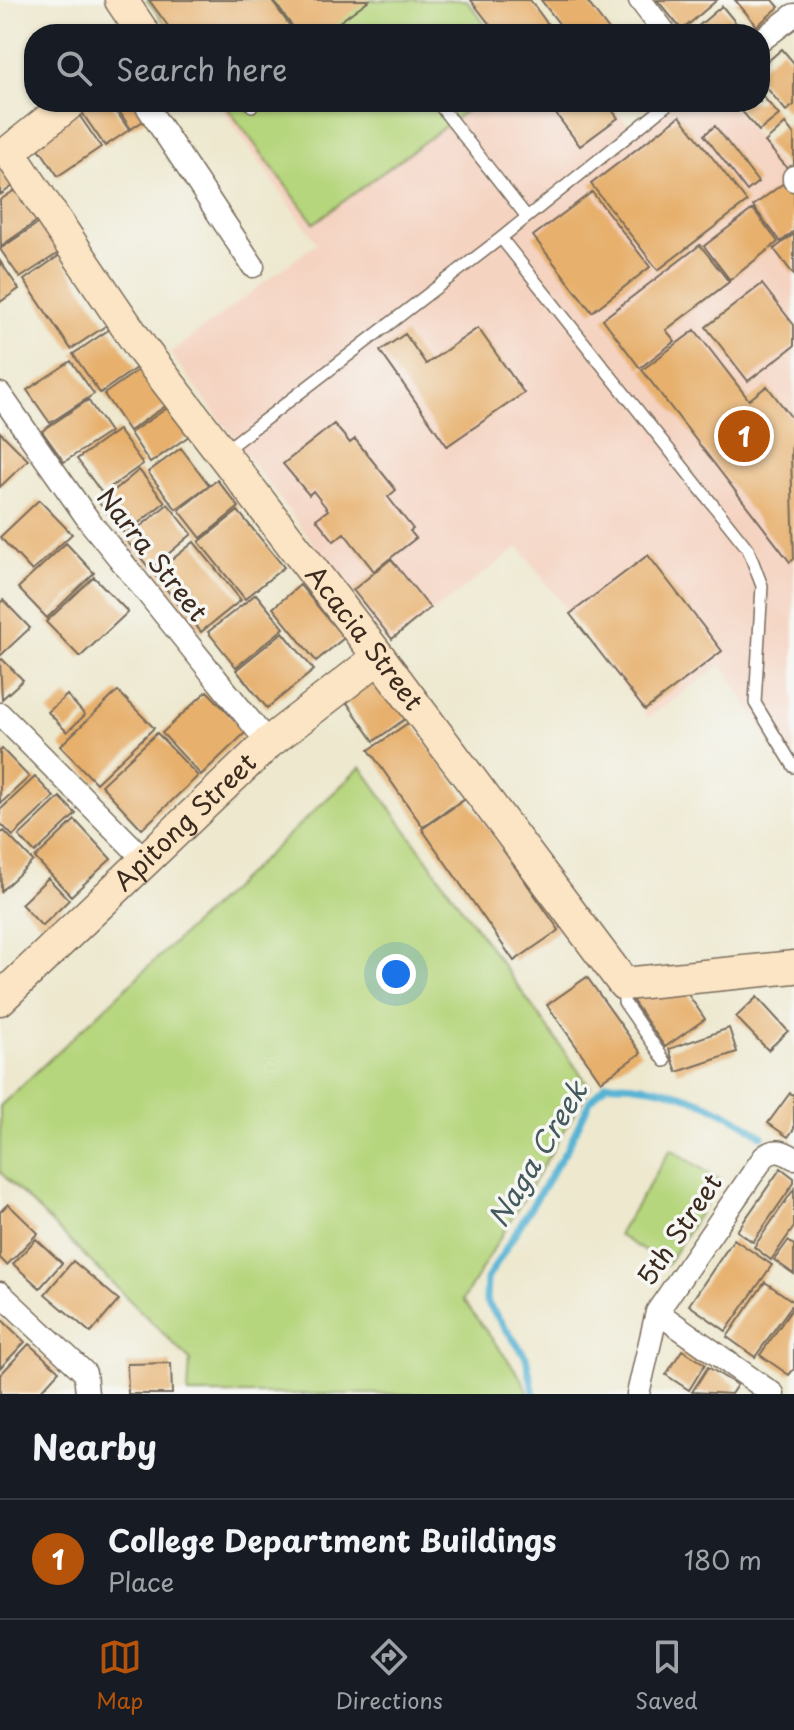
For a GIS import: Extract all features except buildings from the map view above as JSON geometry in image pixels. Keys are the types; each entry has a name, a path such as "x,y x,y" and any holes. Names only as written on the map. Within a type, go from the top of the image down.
{"street":[{"path":"121,0 137,24"},
{"path":"640,0 658,24"},
{"path":"770,33 794,15"},
{"path":"4,154 58,112"},
{"path":"151,112 253,266"},
{"name":"Acacia Street","path":"4,154 142,349 379,657 624,984"},
{"name":"Narra Street","path":"0,394 90,522 228,698 268,743"},
{"name":"Apitong Street","path":"0,999 147,862 268,743 379,657"},
{"path":"0,714 147,862"},
{"path":"624,984 794,967"},
{"name":"5th Street","path":"638,1394 657,1312 750,1175 771,1151 794,1158"},
{"path":"0,1293 85,1373 87,1394"},
{"path":"657,1312 773,1394"}],"lane":[{"path":"445,112 527,217"},
{"path":"222,452 501,238 658,112"},
{"path":"501,238 748,549 762,586 755,703 794,767"},
{"path":"624,984 624,1002 665,1061"}],"shaded area":[{"path":"224,112 618,112 628,125 646,112 738,112 794,183 794,783 722,664 648,718 519,547 389,644 170,353 317,243"}],"green space":[{"path":"147,0 467,0 485,24 165,24"},
{"path":"231,112 464,112 314,223"},
{"path":"361,767 590,1087 463,1300 522,1379 528,1394 188,1394 190,1360 0,1172 0,1106"},
{"path":"671,1149 720,1180 667,1265 618,1235"}],"waterway":[{"name":"Naga Creek","path":"534,1394 526,1357 486,1301 487,1279 568,1147 590,1101 606,1084 668,1091 727,1114 762,1136"}],"place":[{"name":"College Department Buildings","path":"744,436"}]}
